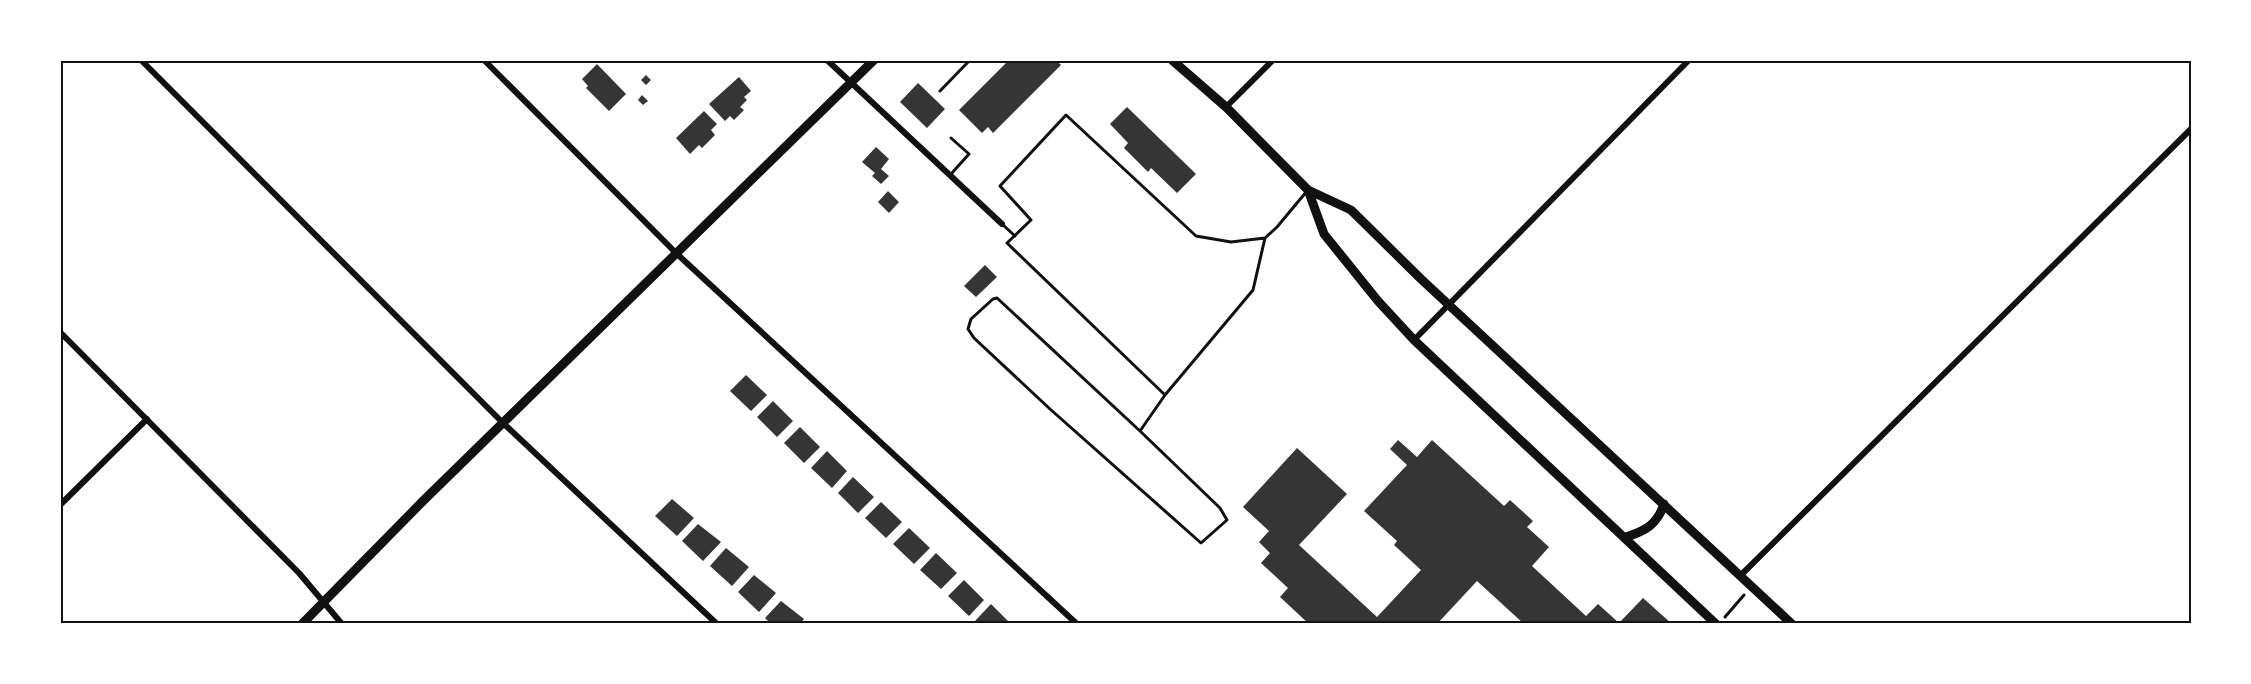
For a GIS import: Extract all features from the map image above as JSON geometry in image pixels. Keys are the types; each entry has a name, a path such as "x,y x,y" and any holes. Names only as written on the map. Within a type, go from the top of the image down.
{"main road":[{"path":"302,624 424,500 874,60"},
{"path":"1173,60 1226,107 1308,190 1351,210 1448,304 1792,624"},
{"path":"1308,190 1324,234 1378,301 1414,340 1717,624"},
{"path":"1626,537 1654,524 1664,504"}],"street":[{"path":"141,60 503,423 717,624"},
{"path":"484,60 676,253 1077,624"},
{"path":"827,60 1002,224"},
{"path":"1226,107 1273,60"},
{"path":"1414,340 1689,60"},
{"path":"1740,576 2191,129"},
{"path":"60,332 299,573 342,624"},
{"path":"60,505 147,419"}],"lane":[{"path":"940,92 970,60"},
{"path":"1165,395 1007,243 1030,220 1000,186 1066,115 1196,236 1231,242 1264,238"},
{"path":"949,175 969,154 951,138"},
{"path":"1140,431 1165,395 1253,290 1264,238 1308,190"},
{"path":"1002,224 1015,236"},
{"path":"997,298 1140,431 1220,508 1227,520 1201,543 974,338 968,329 971,319 997,298"}],"path":[{"path":"1717,624 1752,587"}],"building":[{"path":"1009,60 1056,60 1061,65 993,133 988,127 982,133 959,110"},
{"path":"597,64 626,94 609,111 586,88 588,86 582,79"},
{"path":"646,75 651,80 646,85 641,80"},
{"path":"739,77 751,91 744,97 747,100 740,107 744,110 734,120 730,116 725,121 709,104"},
{"path":"918,83 945,109 927,128 900,102"},
{"path":"642,95 648,101 643,105 638,100"},
{"path":"1127,107 1196,174 1177,193 1151,168 1148,172 1124,148 1128,143 1110,124"},
{"path":"704,111 717,124 711,130 715,135 702,148 699,145 690,154 676,138"},
{"path":"876,147 889,159 881,169 889,176 881,184 872,176 875,173 862,162"},
{"path":"888,191 899,202 889,213 878,202"},
{"path":"985,265 997,277 976,297 964,286"},
{"path":"746,375 767,395 751,411 730,391"},
{"path":"773,401 793,421 777,437 757,417"},
{"path":"800,427 820,447 804,463 784,443"},
{"path":"1398,440 1417,457 1432,440 1504,506 1510,500 1533,521 1527,527 1549,547 1532,566 1586,616 1598,604 1619,623 1643,598 1672,624 1524,624 1477,581 1437,624 1309,624 1280,597 1288,588 1261,563 1270,553 1259,542 1269,531 1243,507 1297,448 1347,494 1299,545 1377,617 1421,570 1394,545 1397,541 1364,511 1407,465 1390,449"},
{"path":"827,451 847,471 832,488 811,468"},
{"path":"853,477 874,497 858,513 838,493"},
{"path":"672,499 694,518 677,536 655,516"},
{"path":"881,502 902,522 886,538 865,518"},
{"path":"698,524 721,542 703,561 682,541"},
{"path":"909,528 930,548 914,564 893,544"},
{"path":"726,548 749,567 732,586 710,566"},
{"path":"936,553 957,573 941,589 920,570"},
{"path":"754,575 776,593 759,612 738,592"},
{"path":"964,580 984,600 969,616 948,596"},
{"path":"781,601 804,619 800,624 771,624 765,618"},
{"path":"991,604 1011,624 979,624 975,621"}]}
